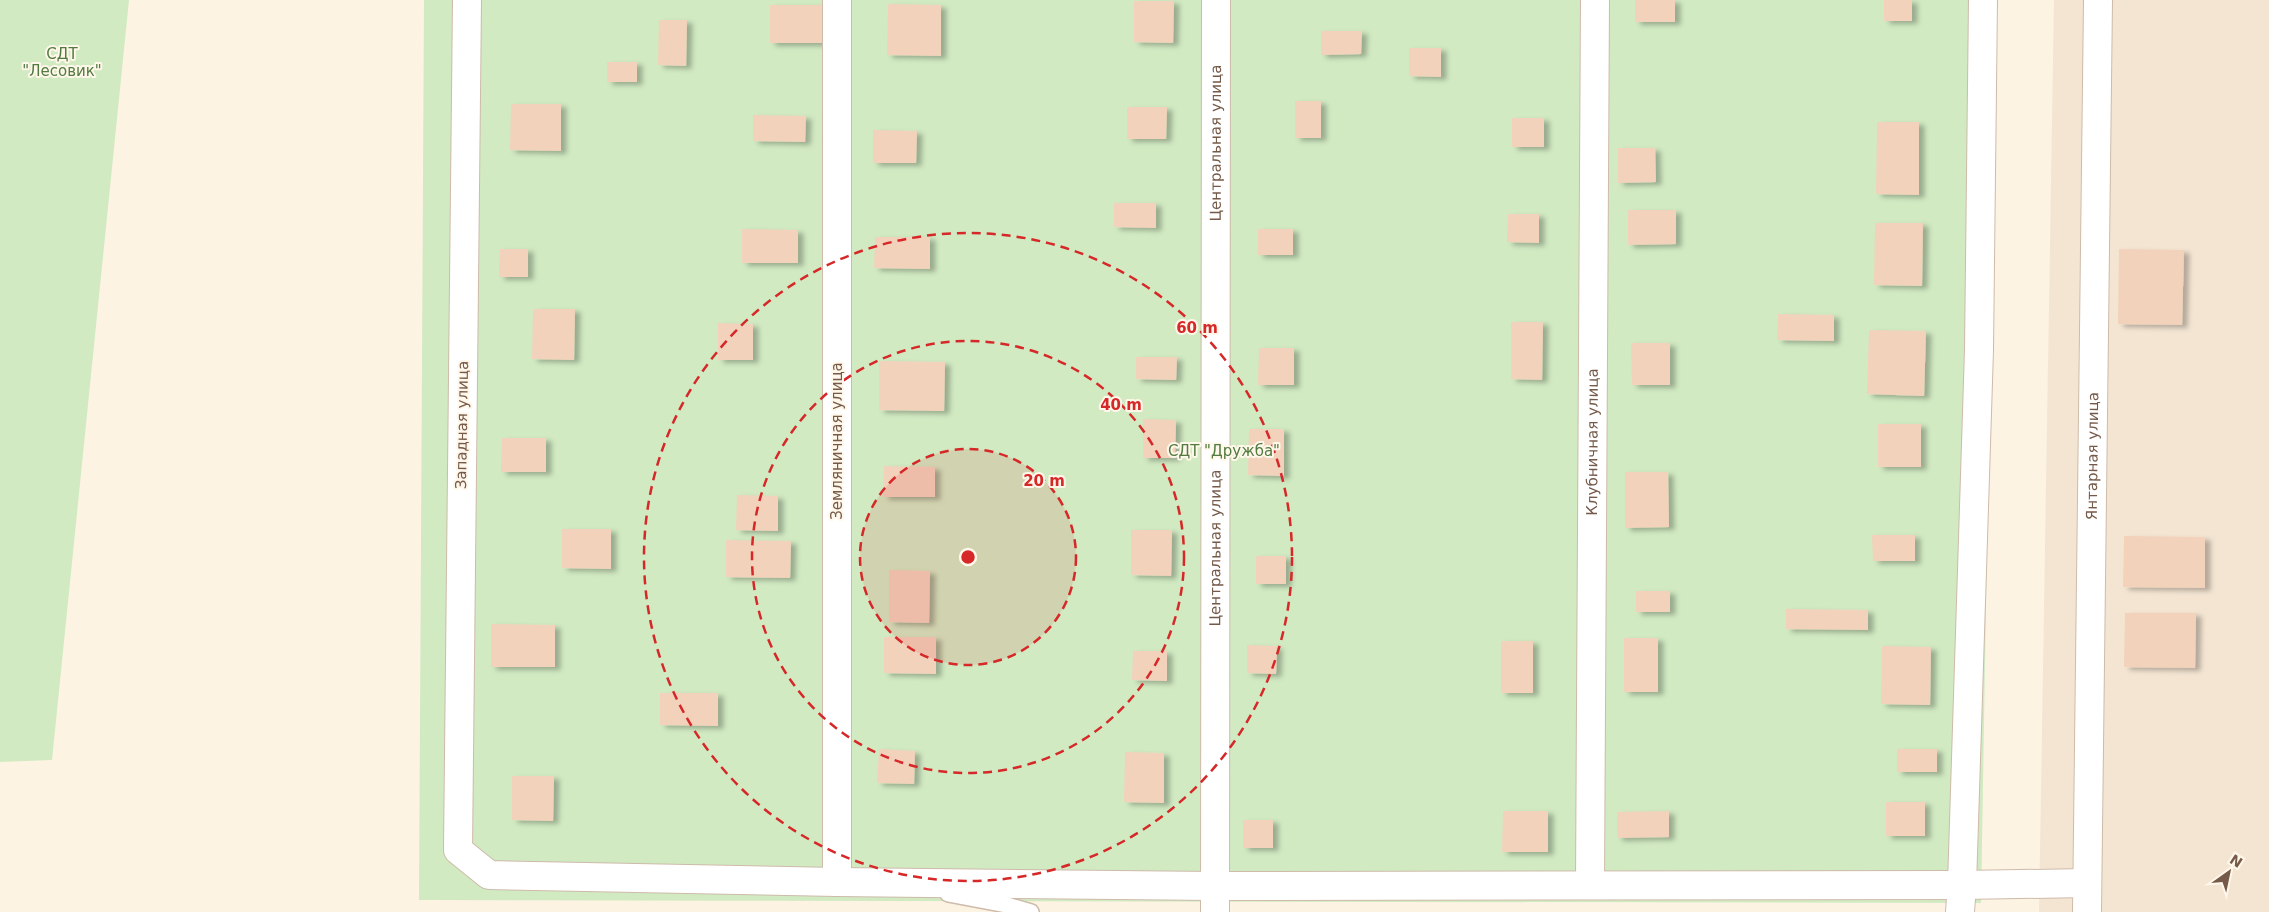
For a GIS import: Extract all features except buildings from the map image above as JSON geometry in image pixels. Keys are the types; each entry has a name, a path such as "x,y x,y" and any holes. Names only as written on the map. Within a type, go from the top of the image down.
{"street":[{"name":"Западная улица","path":"467,0 458,850 489,875 837,882"},
{"name":"Земляничная улица","path":"837,0 837,882"},
{"name":"Центральная улица","path":"1214,899 1216,0"},
{"name":"Клубничная улица","path":"1590,884 1595,0"},
{"path":"1960,912 1979,350 1983,0"},
{"name":"Янтарная улица","path":"2087,912 2098,0"},
{"path":"837,882 1214,899 1590,884 1962,885 2087,883"}],"lane":[{"path":"837,882 953,894 1007,905 1030,912"}],"shaded area":[{"path":"2054,0 2269,0 2269,912 2039,912"}],"green space":[{"name":"СДТ \"Лесовик\"","path":"0,0 129,0 52,760 0,762"},
{"name":"СДТ \"Дружба\"","path":"424,0 1996,0 1981,903 419,900"}]}
